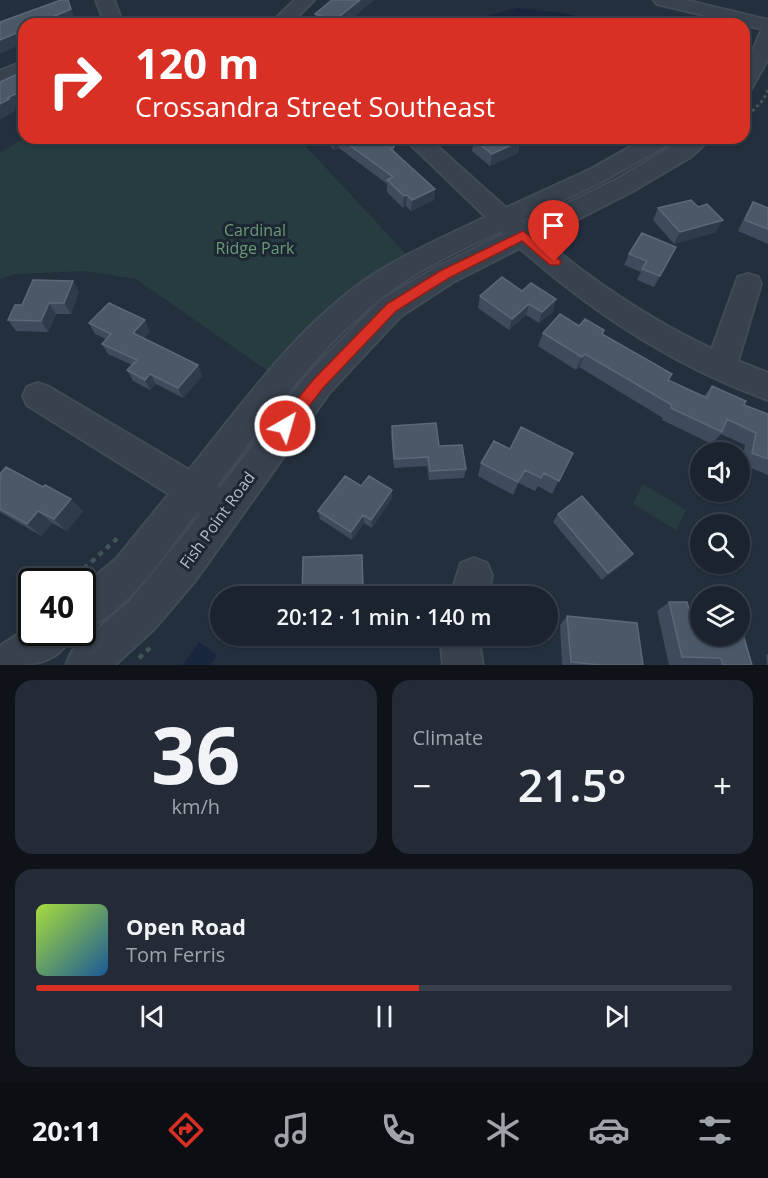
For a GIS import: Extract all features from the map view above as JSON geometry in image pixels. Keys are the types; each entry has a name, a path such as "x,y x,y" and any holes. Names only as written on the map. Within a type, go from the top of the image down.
{"street":[{"path":"105,0 112,18"},
{"path":"286,18 305,0"},
{"path":"663,0 765,15"},
{"path":"717,0 765,15"},
{"path":"750,33 765,15"},
{"path":"750,76 768,33"},
{"path":"0,78 18,70"},
{"path":"422,144 512,227 588,290 661,338 721,368 768,387"},
{"name":"Fish Point Road","path":"86,665 142,615 182,568 318,384 392,308 512,227 652,144"},
{"name":"Fish Point Road","path":"96,600 129,572 296,359 341,316 387,279 512,227 625,185 684,151 704,145"},
{"path":"721,368 748,284"},
{"path":"38,396 224,510"},
{"path":"7,665 35,646"},
{"path":"461,646 464,665"}],"path":[{"path":"750,114 764,99 768,88"},
{"path":"131,665 155,642"}],"green space":[{"name":"Cardinal Ridge Park","path":"18,142 304,144 406,254 362,284 268,371 136,279 85,271 16,274 0,279 0,153"},
{"path":"643,484 686,510 676,530 633,504"}],"water":[{"path":"517,8 585,18 485,18"},
{"path":"199,642 217,655 210,665 183,665"}],"building":[{"path":"61,0 68,0 71,9 50,18 18,18 18,32 0,40 0,22"},
{"path":"332,0 360,0 338,18 315,14"},
{"path":"18,74 18,93 0,104 0,82"},
{"path":"348,144 390,144 394,147 391,149 435,189 412,200 407,195 404,196 387,180 393,177"},
{"path":"479,144 514,144 492,154"},
{"path":"691,200 698,207 707,204 723,220 680,232 658,208"},
{"path":"753,202 768,208 768,229 745,220"},
{"path":"642,233 676,247 660,276 642,269 647,261 629,254"},
{"path":"502,277 522,291 531,283 556,299 542,312 529,304 512,319 480,296"},
{"path":"33,280 73,281 64,303 49,303 41,321 8,320 15,305 22,305"},
{"path":"109,303 145,320 133,333 198,365 178,388 150,374 145,380 127,370 137,360 102,344 111,334 89,323"},
{"path":"560,314 579,326 585,319 604,330 602,334 672,374 668,380 707,398 712,386 746,401 744,405 768,414 768,459 752,453 756,433 727,419 722,432 671,408 672,405 585,354 582,357 543,333"},
{"path":"436,423 439,446 462,445 466,469 430,471 428,457 394,459 392,426"},
{"path":"521,427 573,453 559,481 544,473 541,478 525,470 518,482 481,463 494,441 510,449"},
{"path":"6,467 71,499 54,519 38,511 27,524 0,509 0,474"},
{"path":"345,476 361,486 369,476 392,490 371,520 363,515 351,532 318,511"},
{"path":"582,496 633,554 608,573 558,514"},
{"path":"362,555 363,586 302,586 303,557"},
{"path":"669,602 687,602 690,613 690,646 746,646 752,665 723,665 721,658 682,657"},
{"path":"567,616 637,623 643,665 571,662"}],"route":[{"path":"285,426 318,384 355,343 392,308 444,275 523,235 554,262"}]}
